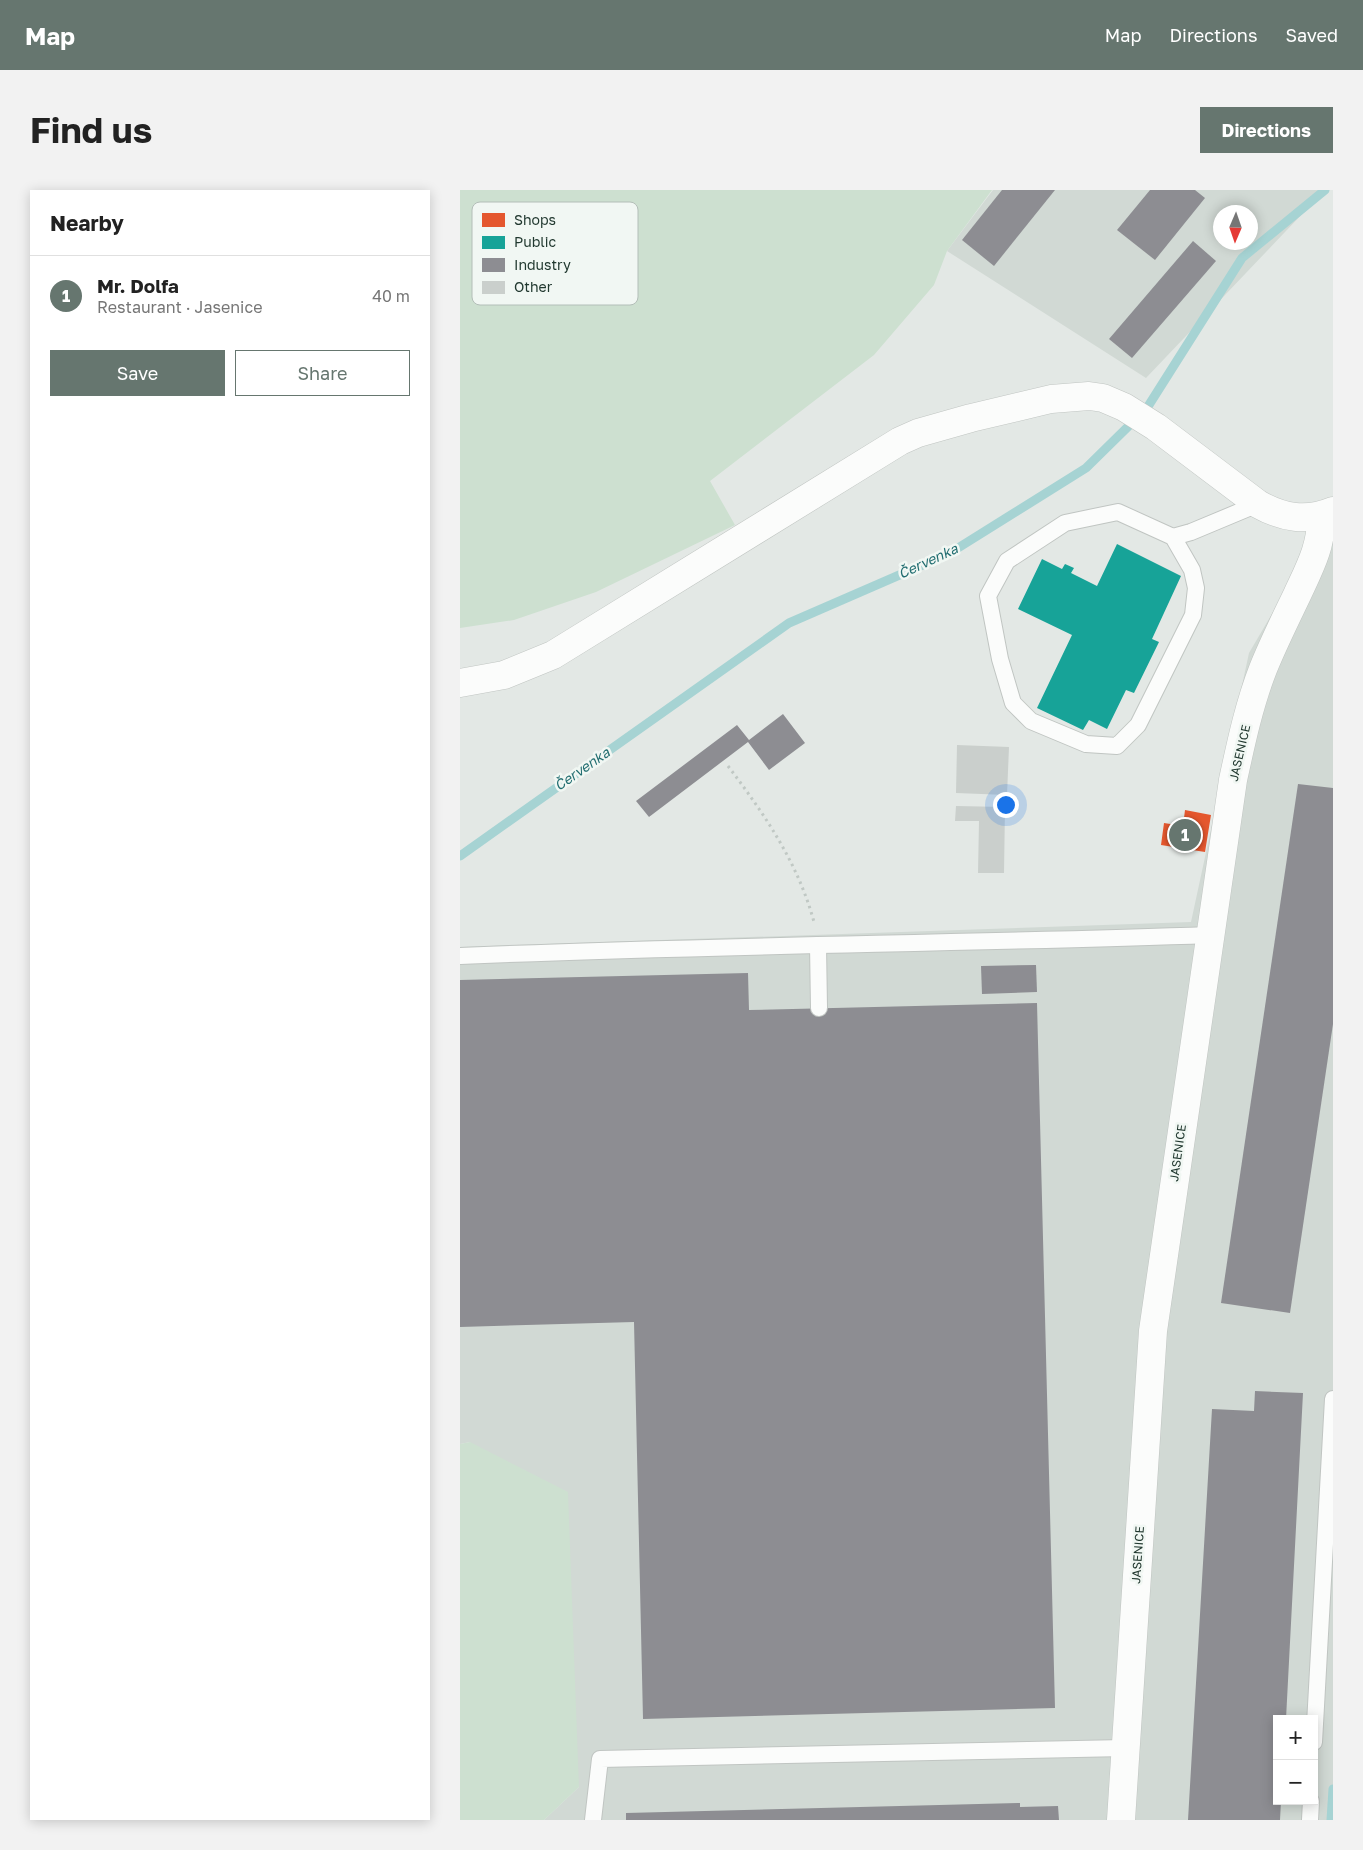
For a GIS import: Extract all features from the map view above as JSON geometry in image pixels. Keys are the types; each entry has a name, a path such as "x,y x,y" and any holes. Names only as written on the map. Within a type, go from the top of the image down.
{"street":[{"path":"460,683 504,675 553,656 885,449 918,433 1004,410 1072,396 1103,398 1124,407 1156,427 1258,504 1275,513 1304,517 1327,513"},
{"name":"JASENICE","path":"1121,1820 1153,1331 1233,780 1242,737 1263,669 1314,559 1327,513"}],"lane":[{"path":"1173,537 1192,570 1196,588 1193,615 1138,725 1117,746 1086,744 1031,721 1014,703 1000,659 988,596 1007,561 1065,523 1118,512 1173,537 1191,532 1258,504"},
{"path":"460,956 615,949 1210,936"},
{"path":"818,945 820,1008"},
{"path":"1315,1715 1333,1399"},
{"path":"593,1820 600,1759 1126,1748"},
{"path":"1310,1820 1311,1805"}],"path":[{"path":"728,766 786,851 809,902 816,928 818,945"}],"shaded area":[{"path":"993,190 1325,190 1146,378 947,251"},
{"path":"1333,510 1333,1820 544,1820 579,1787 470,1442 460,1444 460,947 1191,922 1249,653"}],"green space":[{"path":"460,190 992,190 947,251 934,285 874,355 710,481 735,525 596,592 514,620 460,628"},
{"path":"470,1442 568,1492 579,1787 544,1820 460,1820 460,1444"}],"building: Shops":[{"path":"1185,810 1211,815 1205,852 1161,845 1164,823 1183,826"}],"building: Public":[{"path":"1117,544 1181,576 1152,639 1159,642 1134,693 1126,690 1107,729 1089,720 1083,730 1037,708 1072,635 1018,609 1042,559 1062,569 1065,564 1074,568 1071,573 1097,586"}],"building: Industry":[{"path":"1002,190 1055,190 994,266 962,240"},
{"path":"1150,190 1195,190 1205,198 1155,260 1117,230"},
{"path":"1193,241 1216,261 1132,358 1109,339"},
{"path":"783,714 805,743 769,770 748,742 649,817 636,801 737,725 749,740"},
{"path":"1298,784 1333,788 1333,1024 1290,1313 1221,1303"},
{"path":"1036,965 1037,992 982,994 981,966"},
{"path":"748,973 749,1010 1037,1003 1055,1708 643,1719 634,1322 460,1327 460,980"},
{"path":"1255,1391 1303,1393 1286,1715 1273,1715 1273,1805 1281,1805 1280,1820 1188,1820 1212,1409 1254,1411"},
{"path":"1020,1803 1020,1807 1058,1806 1059,1820 626,1820 626,1813"}],"building: Other":[{"path":"957,745 1009,747 1007,795 956,793"},
{"path":"956,806 1005,807 1004,873 978,873 979,821 955,821"}],"waterway":[{"name":"Červenka","path":"460,856 789,623 950,553 1086,468 1147,408 1242,258 1325,190"},
{"name":"JASENICE","path":"1331,1820 1333,1789"}],"place":[{"name":"Mr. Dolfa","path":"1185,835"}]}
